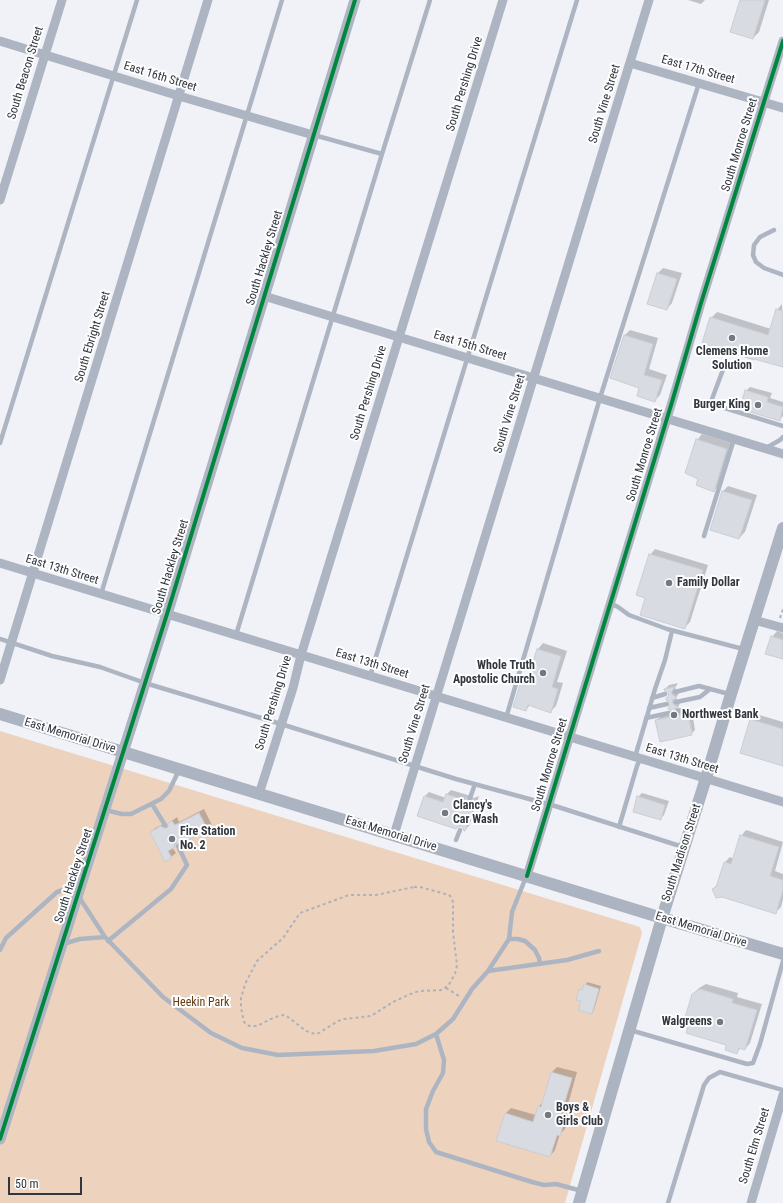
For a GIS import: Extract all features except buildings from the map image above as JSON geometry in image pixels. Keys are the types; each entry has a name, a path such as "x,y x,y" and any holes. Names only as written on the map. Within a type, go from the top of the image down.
{"main road":[{"name":"South Madison Street","path":"579,1203 662,918 782,533"},
{"name":"East Memorial Drive","path":"0,714 783,954"}],"street":[{"name":"South Beacon Street","path":"0,200 62,0"},
{"name":"South Ebright Street","path":"0,680 208,0"},
{"name":"South Hackley Street","path":"0,1139 124,753 355,0"},
{"name":"South Pershing Drive","path":"259,794 293,688 301,655 503,0"},
{"name":"South Vine Street","path":"394,835 649,0"},
{"name":"East 16th Street","path":"0,41 313,135"},
{"name":"South Monroe Street","path":"527,876 687,354 701,303 783,41"},
{"name":"East 17th Street","path":"630,63 783,108"},
{"name":"East 15th Street","path":"264,296 783,454"},
{"name":"East 13th Street","path":"0,563 783,802"},
{"path":"754,620 783,628"},
{"name":"South Elm Street","path":"751,1203 783,1095"}],"lane":[{"path":"0,443 137,0"},
{"path":"101,594 282,0"},
{"path":"236,635 430,0"},
{"path":"370,676 577,0"},
{"path":"506,718 600,398 699,83"},
{"path":"313,135 382,154"},
{"path":"774,230 760,238 754,246 753,255 756,262 764,268 783,275"},
{"path":"724,367 712,399 715,405 783,426"},
{"path":"766,448 783,437"},
{"path":"704,536 734,438"},
{"path":"610,603 629,615 672,631 745,650"},
{"path":"619,827 637,766 646,718 665,660 672,631"},
{"path":"0,639 52,656 100,667 145,684 549,805 684,848"},
{"path":"675,692 699,686 731,694"},
{"path":"676,702 700,697 710,689"},
{"path":"652,698 665,694"},
{"path":"649,708 667,704"},
{"path":"678,711 691,711"},
{"path":"646,718 669,713"},
{"path":"106,810 122,814 131,814 152,804 161,799 169,791 179,770"},
{"path":"470,798 475,784"},
{"path":"152,804 165,824"},
{"path":"456,840 460,830"},
{"path":"62,944 80,939 107,939 171,889 187,864 178,846"},
{"path":"78,896 107,939 163,997 211,1033 242,1048 278,1055 374,1051 416,1044 436,1034 453,1019 472,989 488,971 509,939 509,927 512,912 527,876"},
{"path":"0,950 6,938 57,892 82,883"},
{"path":"509,939 525,941 535,950 540,964"},
{"path":"488,971 567,960 599,951"},
{"path":"629,1030 747,1064 753,1063 760,1044 783,961"},
{"path":"436,1034 444,1060 444,1066 443,1073 433,1091 426,1109 426,1129 429,1142 436,1152 532,1182 544,1185 556,1184 582,1191"},
{"path":"668,1203 704,1085 709,1078 720,1072 783,1090"}],"path":[{"path":"780,618 783,609"},
{"path":"414,887 420,887 449,895 452,898 453,938 457,965 452,980 446,988 439,991 419,991 392,1002 371,1016 344,1019 315,1034 306,1031 288,1016 284,1015 275,1017 257,1026 249,1026 244,1022 241,1008 241,998 245,984 257,961 283,938 302,912 349,895 376,895 414,887"},
{"path":"446,988 465,1000"}],"green space":[{"name":"Heekin Park","path":"0,731 640,927 642,933 565,1203 0,1203"}],"cycle path":[{"path":"0,1139 167,614 355,0"},
{"path":"527,876 701,303 783,41"}],"place":[{"name":"Clemens Home Solution","path":"732,338"},
{"name":"Burger King","path":"758,405"},
{"name":"Family Dollar","path":"669,583"},
{"name":"Whole Truth Apostolic Church","path":"543,673"},
{"name":"Northwest Bank","path":"674,715"},
{"name":"Clancy's Car Wash","path":"445,813"},
{"name":"Fire Station No. 2","path":"172,839"},
{"name":"Walgreens","path":"720,1022"},
{"name":"Boys & Girls Club","path":"548,1115"}]}
